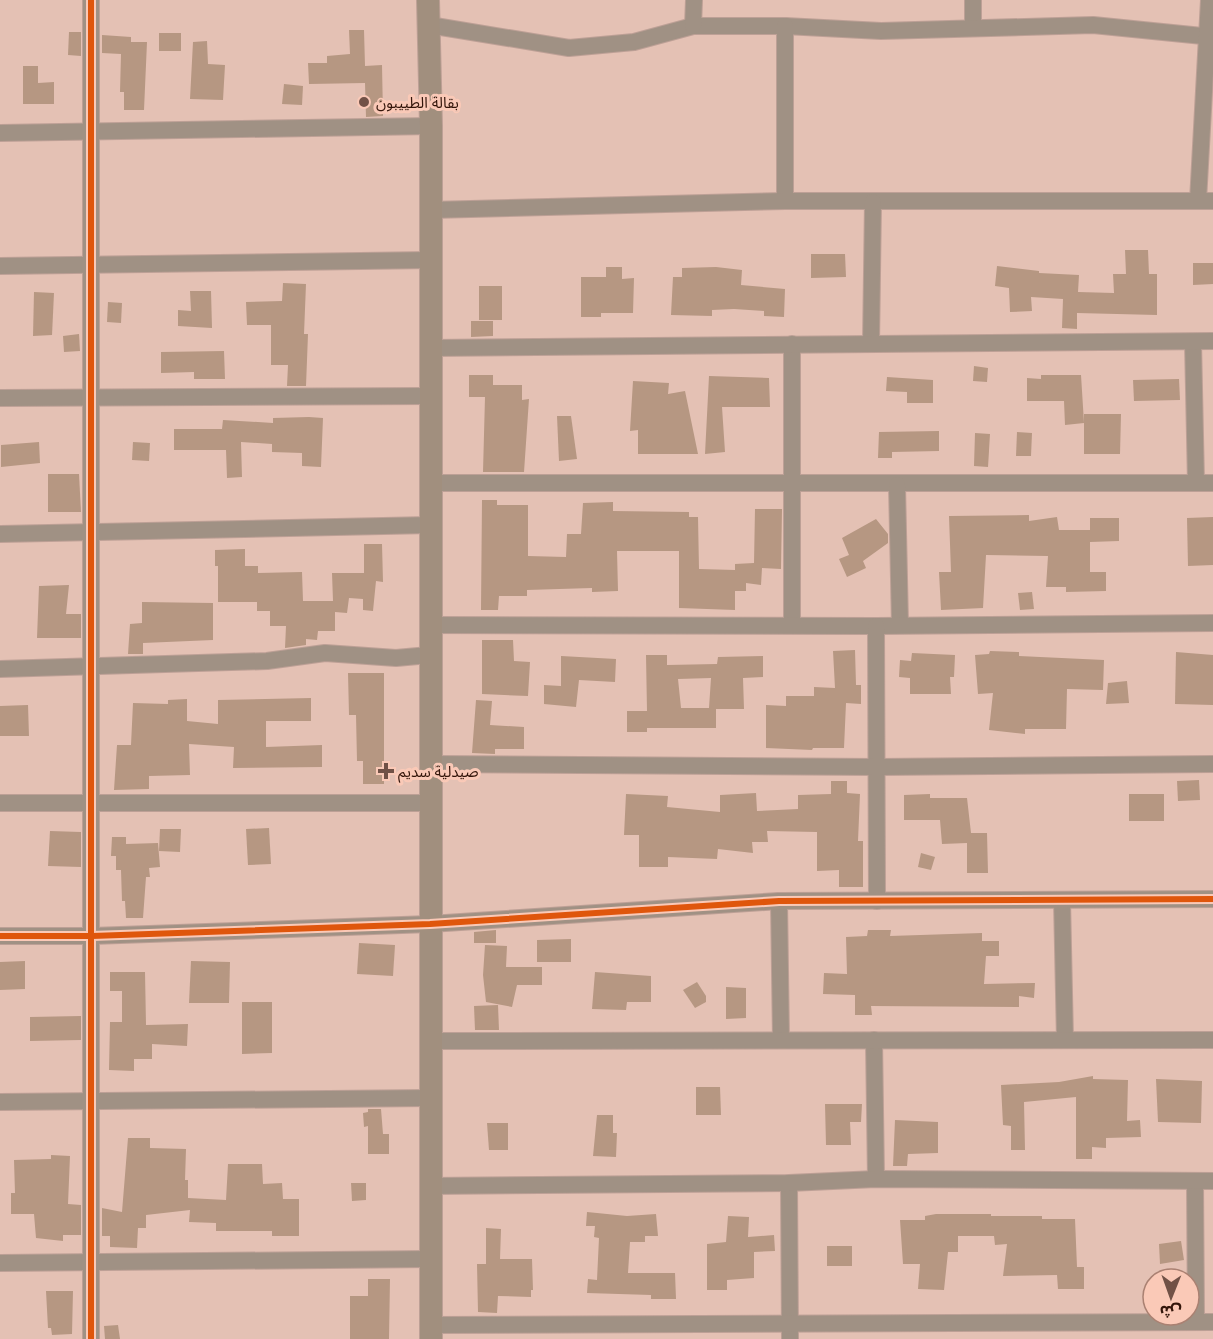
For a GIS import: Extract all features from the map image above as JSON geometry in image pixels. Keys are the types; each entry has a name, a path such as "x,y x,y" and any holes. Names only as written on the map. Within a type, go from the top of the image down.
{"main road":[{"path":"428,0 431,126 429,626 431,1332"}],"street":[{"path":"91,0 91,1339"},
{"path":"693,26 694,0"},
{"path":"972,0 973,27"},
{"path":"430,210 785,201 1206,201 1209,0"},
{"path":"429,25 569,48 634,42 693,26 785,26 881,31 1093,25 1210,37"},
{"path":"785,26 785,201"},
{"path":"0,133 431,126"},
{"path":"871,344 873,202"},
{"path":"0,266 431,260"},
{"path":"430,348 1213,341"},
{"path":"1193,342 1196,483"},
{"path":"792,344 792,624"},
{"path":"0,398 430,396"},
{"path":"430,483 897,485 1213,483"},
{"path":"897,485 900,625"},
{"path":"0,534 90,534 430,525"},
{"path":"429,626 1213,623"},
{"path":"876,626 877,901"},
{"path":"0,669 267,661 325,653 396,658 429,656"},
{"path":"430,764 878,767 1213,764"},
{"path":"0,803 430,803"},
{"path":"0,936 92,936 430,924 779,901 1213,898"},
{"path":"1062,900 1065,1040"},
{"path":"779,901 781,1040"},
{"path":"874,1040 876,1179"},
{"path":"431,1041 1213,1040"},
{"path":"0,1102 429,1098"},
{"path":"429,1186 789,1183 876,1179 1213,1181"},
{"path":"431,1332 912,1332 1205,1322 1195,1182"},
{"path":"789,1183 790,1332"},
{"path":"0,1263 430,1259"}],"building":[{"path":"349,30 364,30 365,66 382,65 383,116 366,117 365,83 309,84 308,63 327,63 327,56 350,54"},
{"path":"69,32 81,32 81,56 68,55"},
{"path":"159,33 181,33 181,51 159,51"},
{"path":"102,35 131,37 131,42 147,42 144,110 124,110 124,92 120,92 121,54 102,53"},
{"path":"207,41 208,64 225,65 223,100 190,99 193,42"},
{"path":"23,66 38,66 38,83 54,82 54,104 23,104"},
{"path":"284,84 303,86 302,105 282,104"},
{"path":"1125,250 1148,250 1149,274 1157,274 1157,315 1077,313 1077,329 1062,328 1063,299 1031,297 1032,311 1010,312 1009,288 995,286 997,266 1039,271 1039,273 1079,275 1078,292 1114,293 1113,274 1126,274"},
{"path":"811,254 845,254 846,277 811,278"},
{"path":"1193,263 1213,263 1213,284 1193,285"},
{"path":"606,267 622,267 622,279 634,278 633,313 601,313 601,317 581,317 581,277 606,277"},
{"path":"716,267 742,270 741,285 785,289 784,317 764,316 764,311 734,309 712,310 712,316 671,315 673,277 682,277 682,268"},
{"path":"283,283 306,284 304,334 308,334 306,386 287,386 288,365 271,365 271,325 247,325 246,302 282,301"},
{"path":"479,286 502,286 502,320 479,320"},
{"path":"190,291 211,291 212,328 178,326 178,310 191,311"},
{"path":"34,292 54,293 52,335 33,336"},
{"path":"108,302 122,303 121,323 107,322"},
{"path":"471,321 493,321 493,336 471,337"},
{"path":"79,334 80,351 64,352 63,336"},
{"path":"224,351 225,379 194,379 194,372 161,373 161,352"},
{"path":"974,366 988,368 987,382 973,381"},
{"path":"469,375 493,375 493,385 522,385 522,400 529,399 524,472 483,472 485,397 469,397"},
{"path":"1041,375 1081,375 1084,423 1065,425 1064,401 1027,401 1027,378 1041,379"},
{"path":"709,376 769,378 770,407 722,407 725,452 705,454"},
{"path":"887,377 933,380 933,403 907,403 907,392 886,391"},
{"path":"1179,379 1180,400 1134,401 1133,380"},
{"path":"633,381 669,383 668,394 685,391 698,454 638,454 638,430 630,431"},
{"path":"1084,414 1121,414 1120,454 1084,454"},
{"path":"557,416 571,416 577,459 559,461"},
{"path":"273,418 323,418 321,467 302,466 302,453 272,452 272,444 241,442 242,477 227,478 226,450 174,450 174,429 222,429 223,420 273,423"},
{"path":"939,431 939,451 892,452 892,458 878,458 879,432"},
{"path":"1017,432 1032,433 1031,456 1016,456"},
{"path":"975,433 990,434 988,467 974,466"},
{"path":"39,442 40,463 1,467 1,445"},
{"path":"133,442 150,443 149,461 132,460"},
{"path":"48,474 79,474 81,512 48,512"},
{"path":"482,500 497,500 497,505 528,505 528,556 566,557 567,534 581,534 583,503 613,502 613,511 689,512 689,517 698,517 699,569 735,570 735,564 754,563 755,509 782,509 781,569 762,568 761,585 746,583 746,591 735,591 735,610 679,608 679,551 617,551 618,591 592,592 592,588 527,590 527,596 499,596 498,610 481,610"},
{"path":"1029,515 1029,521 1057,517 1059,530 1090,530 1090,572 1106,572 1106,591 1066,592 1066,587 1046,587 1048,556 986,555 983,608 941,610 939,572 951,572 949,516"},
{"path":"1213,517 1213,565 1188,566 1187,518"},
{"path":"1090,518 1119,518 1119,541 1090,542"},
{"path":"876,519 888,534 888,543 863,561 866,568 847,577 839,559 849,555 842,538"},
{"path":"364,544 382,544 383,582 376,581 373,611 363,610 363,599 349,598 347,613 335,612 335,631 318,631 317,640 306,639 306,645 285,648 286,626 270,626 270,611 257,611 257,602 218,602 218,566 215,566 215,550 245,549 245,566 258,566 258,573 302,572 303,601 333,601 332,573 364,573"},
{"path":"69,585 66,614 81,614 81,638 37,638 39,586"},
{"path":"1032,592 1034,609 1020,610 1018,593"},
{"path":"142,602 213,603 213,640 143,643 143,654 128,654 130,624 142,623"},
{"path":"482,640 513,640 514,661 530,662 528,696 482,694"},
{"path":"855,650 856,685 861,685 861,704 846,703 844,748 813,748 812,750 766,748 766,705 786,706 786,696 814,696 814,687 835,688 833,651"},
{"path":"990,651 1019,652 1019,656 1104,660 1103,690 1067,689 1066,729 1025,729 1025,734 989,730 993,693 978,694 975,655 989,654"},
{"path":"1176,652 1213,655 1213,705 1175,704"},
{"path":"912,653 955,655 954,677 950,677 951,694 910,694 910,678 899,677 900,660 911,661"},
{"path":"646,655 667,655 667,665 717,664 718,657 763,656 763,677 743,678 744,709 716,709 716,728 647,728 647,732 627,732 627,711 647,711","holes":["711,678 709,708 681,708 678,679"]},
{"path":"561,656 616,659 615,682 579,680 576,707 544,704 544,685 561,686"},
{"path":"348,673 384,673 384,784 363,784 363,761 357,761 356,715 349,715"},
{"path":"1127,681 1129,703 1106,704 1108,683"},
{"path":"311,698 311,721 266,721 266,747 322,745 322,767 233,768 234,747 189,744 190,775 149,776 149,789 114,790 117,745 131,745 133,703 168,704 168,700 187,699 187,721 218,724 218,700"},
{"path":"476,700 492,701 490,725 524,727 524,749 495,749 495,754 472,753"},
{"path":"28,705 29,736 0,736 0,706"},
{"path":"1199,780 1200,800 1178,801 1177,781"},
{"path":"831,781 847,781 847,793 860,794 858,841 863,841 863,887 839,887 839,870 817,871 817,832 767,831 768,842 752,842 753,853 718,849 717,859 668,857 668,867 639,867 639,835 624,835 626,794 668,796 667,807 720,812 720,795 756,793 757,811 798,809 798,795 831,794"},
{"path":"930,794 930,798 967,798 971,833 987,833 988,873 967,873 967,843 942,844 940,820 904,820 904,795"},
{"path":"1129,794 1164,794 1164,821 1129,821"},
{"path":"269,828 271,864 248,865 246,829"},
{"path":"160,829 181,829 180,852 159,851"},
{"path":"50,831 81,832 81,867 48,866"},
{"path":"112,837 126,837 126,844 158,843 160,867 149,868 150,877 146,877 143,918 126,918 125,901 122,901 121,870 116,870 116,856 111,856"},
{"path":"921,853 935,857 931,870 918,867"},
{"path":"496,930 496,943 474,943 474,932"},
{"path":"868,930 891,930 890,936 982,933 982,941 999,941 999,956 986,956 984,984 1035,983 1034,998 1019,996 1019,1007 871,1006 872,1015 855,1015 855,995 823,994 824,973 847,974 846,937 867,936"},
{"path":"571,939 571,962 537,962 537,940"},
{"path":"359,943 395,945 393,976 357,974"},
{"path":"485,945 507,946 506,967 542,967 542,985 517,985 512,1007 486,1002 483,975"},
{"path":"25,961 25,989 0,990 0,962"},
{"path":"191,961 230,962 229,1003 189,1003"},
{"path":"110,972 145,972 146,1025 188,1024 187,1046 152,1044 152,1059 134,1059 134,1071 109,1070 110,1022 122,1022 122,991 110,991"},
{"path":"595,972 651,976 651,1002 627,1002 626,1010 592,1009"},
{"path":"697,982 706,996 706,1002 695,1008 683,990"},
{"path":"726,987 746,988 746,1018 726,1019"},
{"path":"242,1002 272,1002 272,1053 242,1054"},
{"path":"498,1005 499,1030 475,1030 474,1006"},
{"path":"81,1016 81,1040 30,1041 30,1017"},
{"path":"1093,1076 1093,1079 1128,1080 1127,1121 1140,1120 1141,1137 1106,1138 1106,1148 1092,1147 1092,1159 1076,1159 1076,1097 1024,1102 1025,1150 1011,1150 1011,1126 1003,1125 1001,1085 1059,1082"},
{"path":"1156,1079 1202,1081 1201,1123 1158,1122"},
{"path":"696,1087 720,1087 721,1115 696,1115"},
{"path":"825,1104 862,1104 861,1122 850,1122 851,1145 826,1145"},
{"path":"368,1109 381,1109 383,1134 389,1134 389,1154 368,1154 368,1126 364,1127 363,1113 368,1112"},
{"path":"597,1115 613,1115 613,1133 617,1133 616,1157 593,1156"},
{"path":"895,1120 938,1122 938,1153 908,1154 907,1166 893,1166"},
{"path":"487,1123 508,1123 508,1150 489,1150"},
{"path":"128,1138 150,1138 150,1148 186,1149 185,1180 188,1180 188,1198 226,1200 228,1164 262,1164 263,1184 282,1183 283,1199 299,1199 299,1236 272,1236 272,1231 216,1231 216,1223 189,1222 190,1210 146,1215 146,1228 138,1228 137,1248 110,1247 110,1236 102,1236 102,1208 122,1212"},
{"path":"51,1155 70,1156 68,1204 81,1205 81,1235 63,1235 63,1241 36,1238 34,1214 11,1214 11,1193 15,1193 14,1160 51,1159"},
{"path":"351,1183 366,1183 366,1200 352,1201"},
{"path":"587,1212 627,1216 656,1214 658,1236 645,1236 645,1242 630,1242 628,1273 675,1273 676,1299 651,1299 651,1295 587,1293 588,1279 597,1280 599,1238 594,1237 595,1226 586,1226"},
{"path":"991,1214 991,1216 1042,1216 1042,1219 1075,1219 1077,1267 1084,1267 1084,1289 1058,1289 1057,1275 1003,1276 1007,1244 995,1245 994,1236 958,1236 958,1252 948,1252 944,1290 918,1289 920,1264 903,1264 900,1220 925,1220 925,1216"},
{"path":"728,1216 749,1217 748,1237 774,1235 775,1251 754,1252 754,1278 727,1280 727,1290 707,1290 707,1244 726,1242"},
{"path":"486,1228 501,1229 500,1259 532,1259 533,1290 531,1290 531,1297 498,1296 497,1313 478,1312 477,1264 486,1264"},
{"path":"1181,1241 1184,1260 1160,1264 1159,1244"},
{"path":"827,1246 852,1246 852,1266 827,1266"},
{"path":"368,1279 390,1279 389,1339 350,1339 350,1296 368,1296"},
{"path":"46,1291 73,1291 72,1334 52,1335 51,1328 48,1328"},
{"path":"118,1325 120,1339 105,1339 104,1326"}],"cycle path":[{"path":"91,0 91,1339"},
{"path":"0,936 92,936 430,924 779,901 1213,899"}],"place":[{"name":"بقالة الطييبون","path":"364,102"},
{"name":"صيدلية سديم","path":"386,771"}]}
